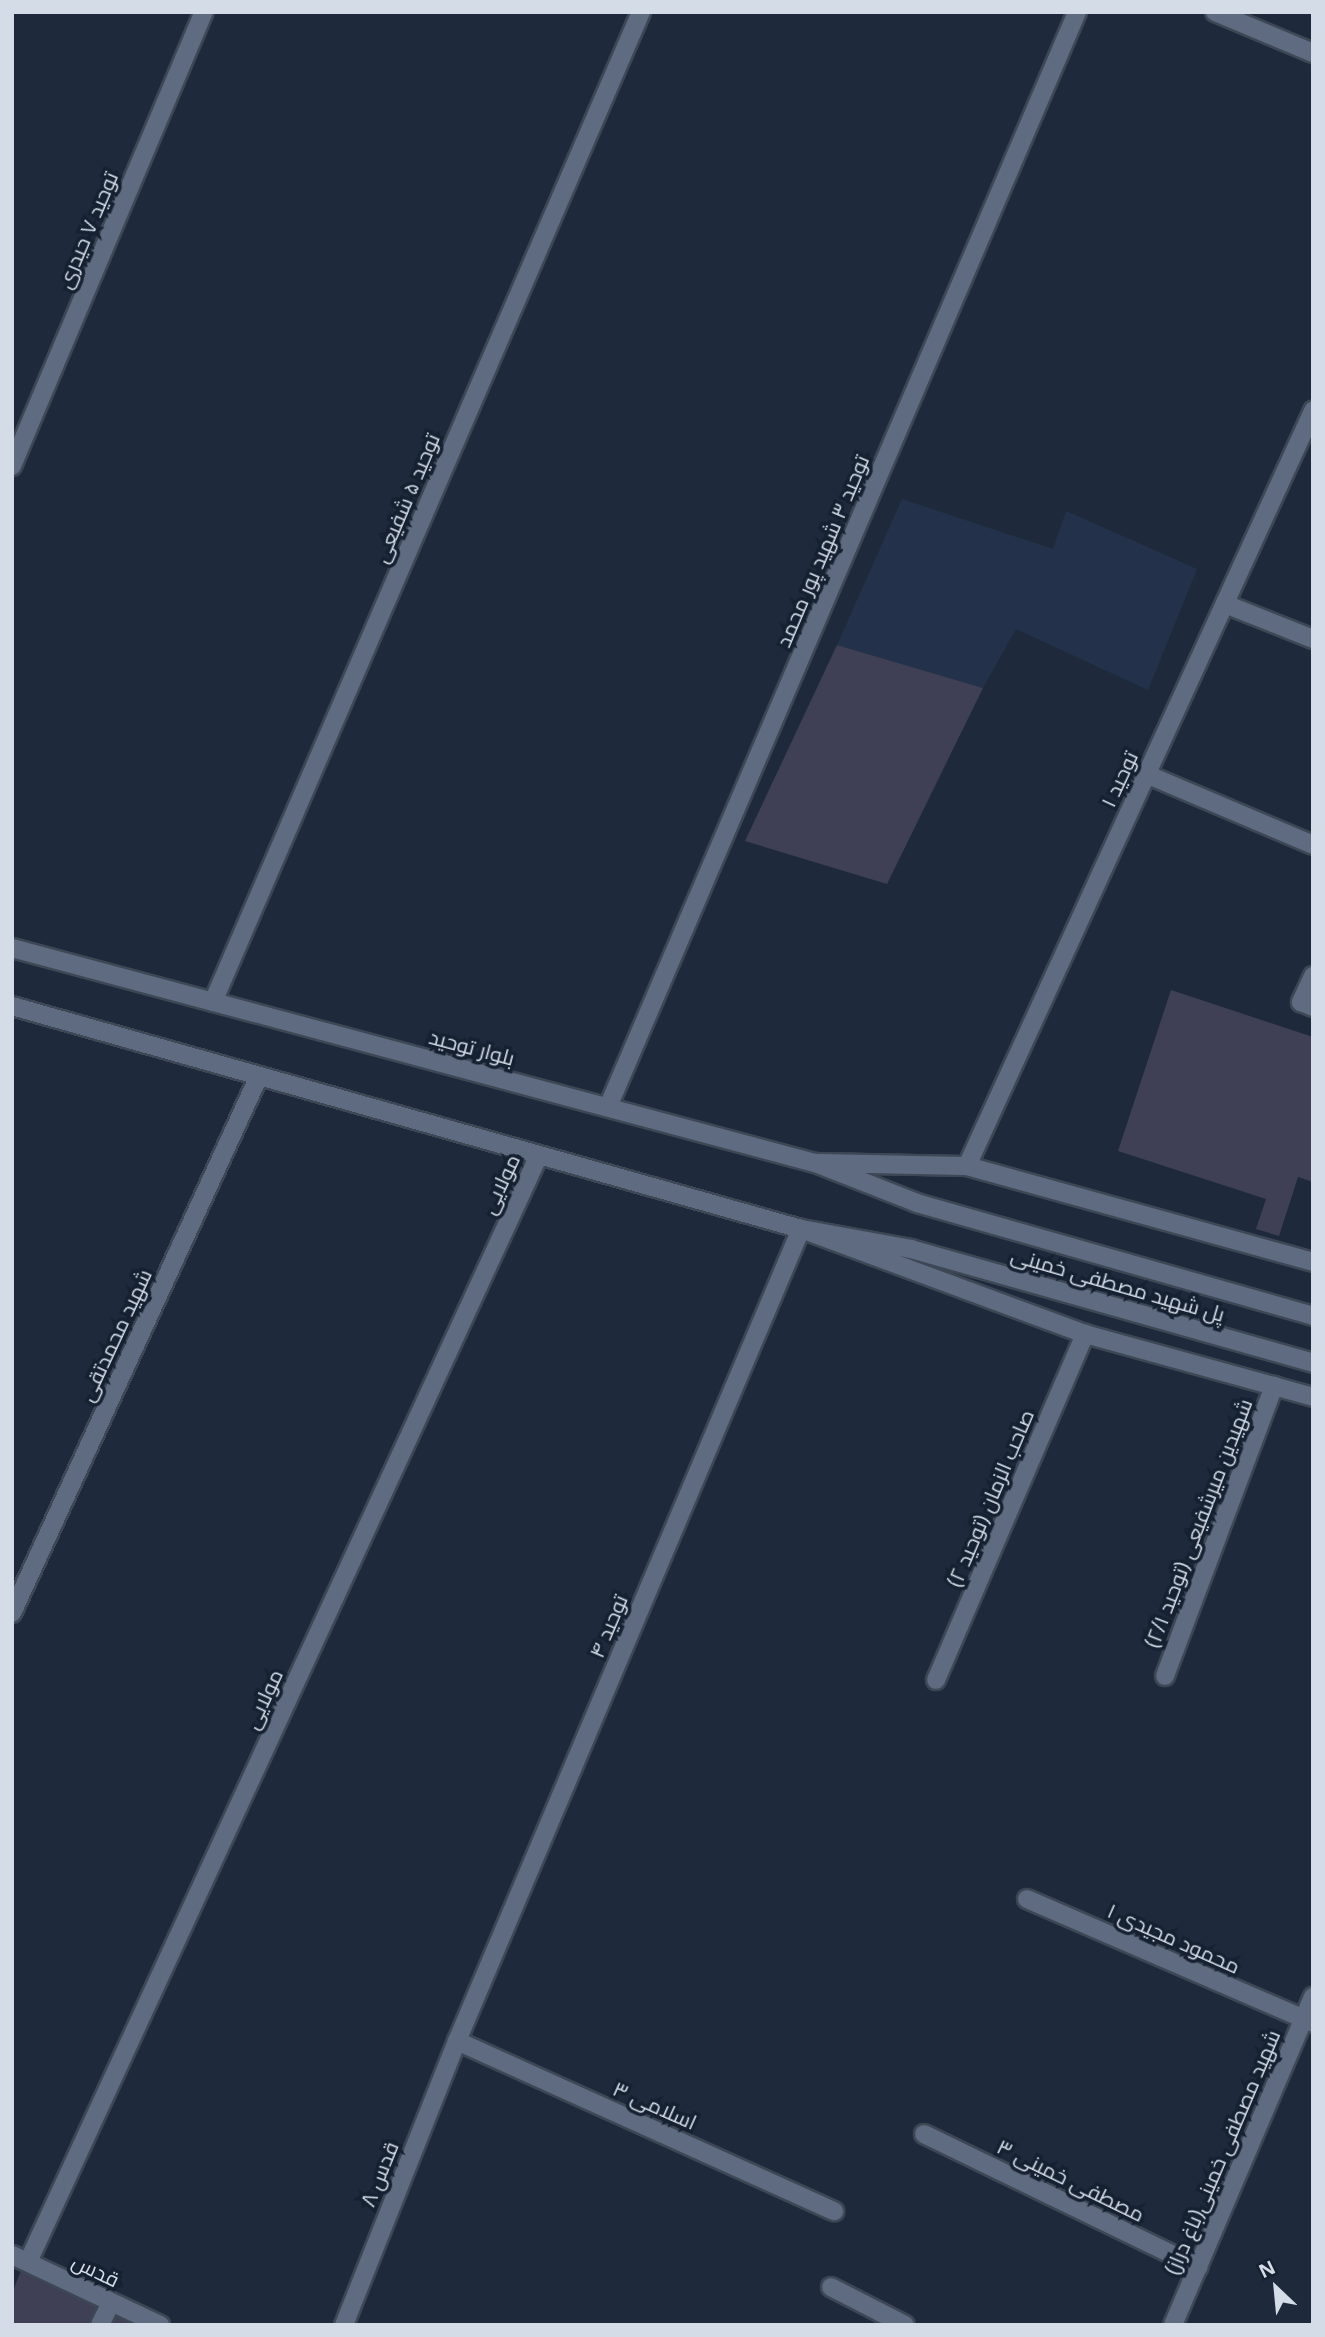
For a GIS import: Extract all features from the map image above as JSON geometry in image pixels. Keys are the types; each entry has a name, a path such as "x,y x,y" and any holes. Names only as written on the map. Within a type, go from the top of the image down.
{"street":[{"name":"توحید ۷ حیدری","path":"12,467 204,12"},
{"name":"توحید ۵ شفیعی","path":"213,1002 641,12"},
{"name":"توحید ۳ شهيد پور محمد","path":"608,1107 1077,12"},
{"path":"1215,12 1313,53"},
{"name":"توحید ۱","path":"967,1166 1225,604 1305,446 1313,411"},
{"path":"1225,604 1313,639"},
{"path":"1146,774 1313,845"},
{"name":"بلوار توحید","path":"12,948 815,1163 917,1203"},
{"path":"1307,1004 1313,976"},
{"path":"12,1006 801,1229 1085,1334 1313,1397"},
{"name":"شهید محمدتقی","path":"12,1613 259,1076"},
{"name":"مولایی","path":"20,2259 539,1155"},
{"path":"815,1163 967,1166 1313,1262"},
{"name":"پل شهید مصطفی خمینی","path":"917,1203 1313,1317"},
{"name":"پل شهید مصطفی خمینی","path":"801,1229 911,1249 1313,1363"},
{"name":"توحید ۴","path":"457,2041 801,1229"},
{"name":"صاحب الزمان (توحید ۲)","path":"936,1680 1085,1334"},
{"name":"شهیدین میرشفیعی (توحید ۲/۱)","path":"1165,1676 1274,1386"},
{"name":"۱ محمود مجیدی","path":"1027,1899 1308,2021"},
{"name":"شهید مصطفی خمینی(باغ دراز)","path":"1173,2325 1308,2021 1313,1997"},
{"name":"۳ اسلامی","path":"457,2041 834,2211"},
{"name":"قدس ۸","path":"344,2325 457,2041"},
{"name":"مصطفی خمینی ۳","path":"924,2134 1198,2267"},
{"name":"قدس","path":"20,2259 160,2325"},
{"path":"831,2287 905,2325"},
{"path":"100,2325 111,2302"}],"shaded area":[{"path":"902,499 1053,549 1066,511 1197,569 1148,690 1016,629 983,688 837,645"}],"building":[{"path":"837,645 983,688 887,884 745,841"},
{"path":"1171,990 1313,1037 1313,1182 1298,1177 1279,1236 1256,1229 1266,1199 1118,1151"},
{"path":"22,2268 104,2305 94,2325 12,2325 12,2293"},
{"path":"114,2313 138,2325 109,2325"}]}
